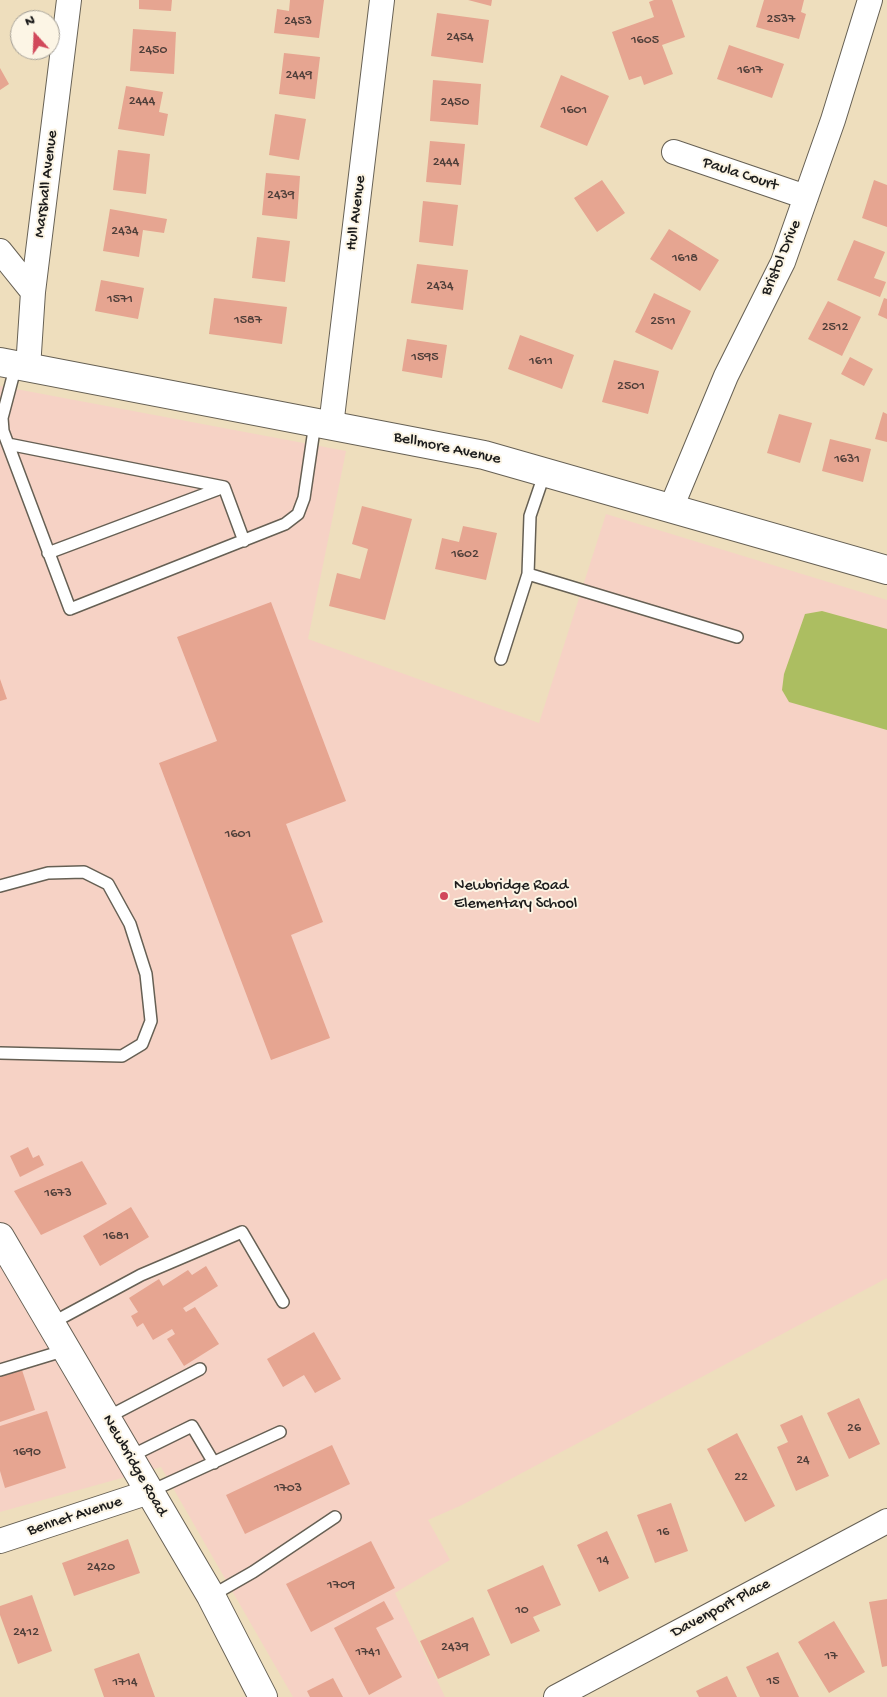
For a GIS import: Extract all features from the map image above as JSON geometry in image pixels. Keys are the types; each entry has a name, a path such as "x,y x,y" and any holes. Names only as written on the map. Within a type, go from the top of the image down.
{"main road":[{"name":"Bellmore Avenue","path":"14,365 484,455 887,570"},
{"name":"Newbridge Road","path":"0,1237 211,1596 263,1697"}],"street":[{"name":"Marshall Avenue","path":"14,365 33,292 69,0"},
{"name":"Hull Avenue","path":"323,425 382,0"},
{"name":"Bristol Drive","path":"671,508 726,376 784,262 833,120 870,0"},
{"name":"Paula Court","path":"674,152 806,197"},
{"path":"0,251 33,292"},
{"name":"Bennet Avenue","path":"0,1541 149,1492"},
{"name":"Davenport Place","path":"556,1697 887,1521"}],"lane":[{"path":"14,365 2,418 3,431 70,609 285,524 298,514 323,425"},
{"path":"8,444 224,487"},
{"path":"501,659 528,574 530,516 545,472"},
{"path":"224,487 244,541"},
{"path":"48,553 224,487"},
{"path":"528,574 737,637"},
{"path":"0,886 48,873 84,872 108,884 130,924 146,974 151,1021 142,1044 122,1056 0,1054"},
{"path":"50,1324 141,1274 242,1232 283,1302"},
{"path":"0,1370 66,1350"},
{"path":"106,1418 200,1369"},
{"path":"128,1457 192,1426 214,1463"},
{"path":"149,1492 280,1432"},
{"path":"211,1596 253,1572 335,1518"}],"shaded area":[{"name":"Newbridge Road Elementary School","path":"0,386 346,451 308,639 539,723 606,514 887,600 887,1278 462,1505 428,1520 450,1560 395,1593 445,1697 293,1697 161,1467 0,1512"}],"green space":[{"path":"822,611 887,629 887,730 789,702 782,690 784,674 805,614"}],"building":[{"path":"139,0 172,0 171,11 139,9"},
{"path":"290,0 324,0 319,38 274,33 277,9 289,11"},
{"path":"468,0 492,0 491,6"},
{"path":"654,0 672,0 685,37 662,45 673,74 644,85 641,76 629,80 612,32 654,17 649,2"},
{"path":"764,0 804,0 801,12 806,14 799,39 756,27"},
{"path":"437,13 489,20 483,63 431,56"},
{"path":"133,29 176,32 174,74 130,71"},
{"path":"729,45 784,64 772,98 717,79"},
{"path":"284,53 320,57 315,99 279,94"},
{"path":"0,68 9,84 0,90"},
{"path":"561,75 609,96 587,146 540,127"},
{"path":"433,80 481,84 478,125 430,121"},
{"path":"126,86 163,92 159,112 168,114 164,136 118,129"},
{"path":"275,114 306,119 299,160 269,155"},
{"path":"430,141 465,144 461,185 426,182"},
{"path":"118,150 150,154 146,194 113,190"},
{"path":"266,173 300,176 297,219 262,215"},
{"path":"602,180 625,213 597,232 574,198"},
{"path":"874,180 887,185 887,227 862,218"},
{"path":"423,201 458,205 453,246 419,242"},
{"path":"110,209 167,219 164,233 143,230 139,257 103,251"},
{"path":"669,229 719,260 700,291 650,259"},
{"path":"257,237 290,241 285,282 252,278"},
{"path":"854,240 885,252 874,278 886,282 880,297 837,280"},
{"path":"417,264 468,270 463,310 411,303"},
{"path":"101,280 144,288 138,319 95,311"},
{"path":"654,293 691,311 672,350 635,332"},
{"path":"214,298 287,307 282,344 209,334"},
{"path":"884,298 887,299 887,319 878,315"},
{"path":"828,301 861,317 842,356 808,339"},
{"path":"520,335 574,355 562,389 508,369"},
{"path":"407,339 447,345 442,378 402,371"},
{"path":"850,357 873,369 864,386 841,374"},
{"path":"614,360 659,371 648,414 602,402"},
{"path":"883,412 887,414 887,442 875,439"},
{"path":"779,414 812,423 800,463 767,453"},
{"path":"830,439 871,449 863,482 822,471"},
{"path":"362,506 412,519 385,620 329,606 337,573 360,579 368,549 352,544"},
{"path":"463,526 497,533 486,580 435,569 442,538 459,542"},
{"path":"271,602 346,801 286,824 323,922 291,935 330,1038 271,1060 159,763 217,741 177,637"},
{"path":"0,679 7,699 0,701"},
{"path":"28,1147 33,1158 39,1155 44,1165 20,1177 10,1156"},
{"path":"82,1161 107,1204 41,1235 14,1191"},
{"path":"131,1207 149,1237 100,1266 83,1236"},
{"path":"206,1266 218,1286 183,1308 186,1312 195,1307 219,1344 184,1366 167,1339 175,1334 172,1329 153,1340 143,1323 137,1327 131,1316 138,1312 129,1298 159,1279 163,1286 188,1270 192,1275"},
{"path":"314,1332 341,1379 315,1393 304,1375 283,1387 267,1359"},
{"path":"22,1370 35,1410 0,1422 0,1377"},
{"path":"859,1398 880,1444 849,1459 827,1413"},
{"path":"47,1411 66,1468 5,1488 0,1471 0,1426"},
{"path":"802,1415 829,1476 796,1491 777,1447 788,1442 780,1425"},
{"path":"737,1433 775,1506 745,1522 707,1449"},
{"path":"332,1445 350,1484 245,1534 226,1495"},
{"path":"671,1503 688,1551 655,1563 637,1515"},
{"path":"607,1531 629,1578 599,1592 577,1545"},
{"path":"128,1539 140,1573 74,1596 62,1563"},
{"path":"371,1541 395,1588 311,1632 286,1584"},
{"path":"543,1565 561,1605 533,1617 540,1631 511,1644 487,1590"},
{"path":"32,1595 52,1651 18,1664 0,1615 0,1606"},
{"path":"887,1599 887,1666 882,1667 869,1602"},
{"path":"384,1601 394,1619 376,1628 402,1677 369,1695 334,1628"},
{"path":"473,1617 490,1655 438,1679 420,1641"},
{"path":"834,1621 865,1672 829,1693 798,1642"},
{"path":"778,1652 799,1697 760,1697 746,1667"},
{"path":"139,1653 155,1697 104,1697 94,1669"},
{"path":"727,1676 737,1697 699,1697 696,1691"},
{"path":"333,1678 343,1697 310,1697 307,1691"}],"place":[{"name":"Newbridge Road Elementary School","path":"444,896"}]}
